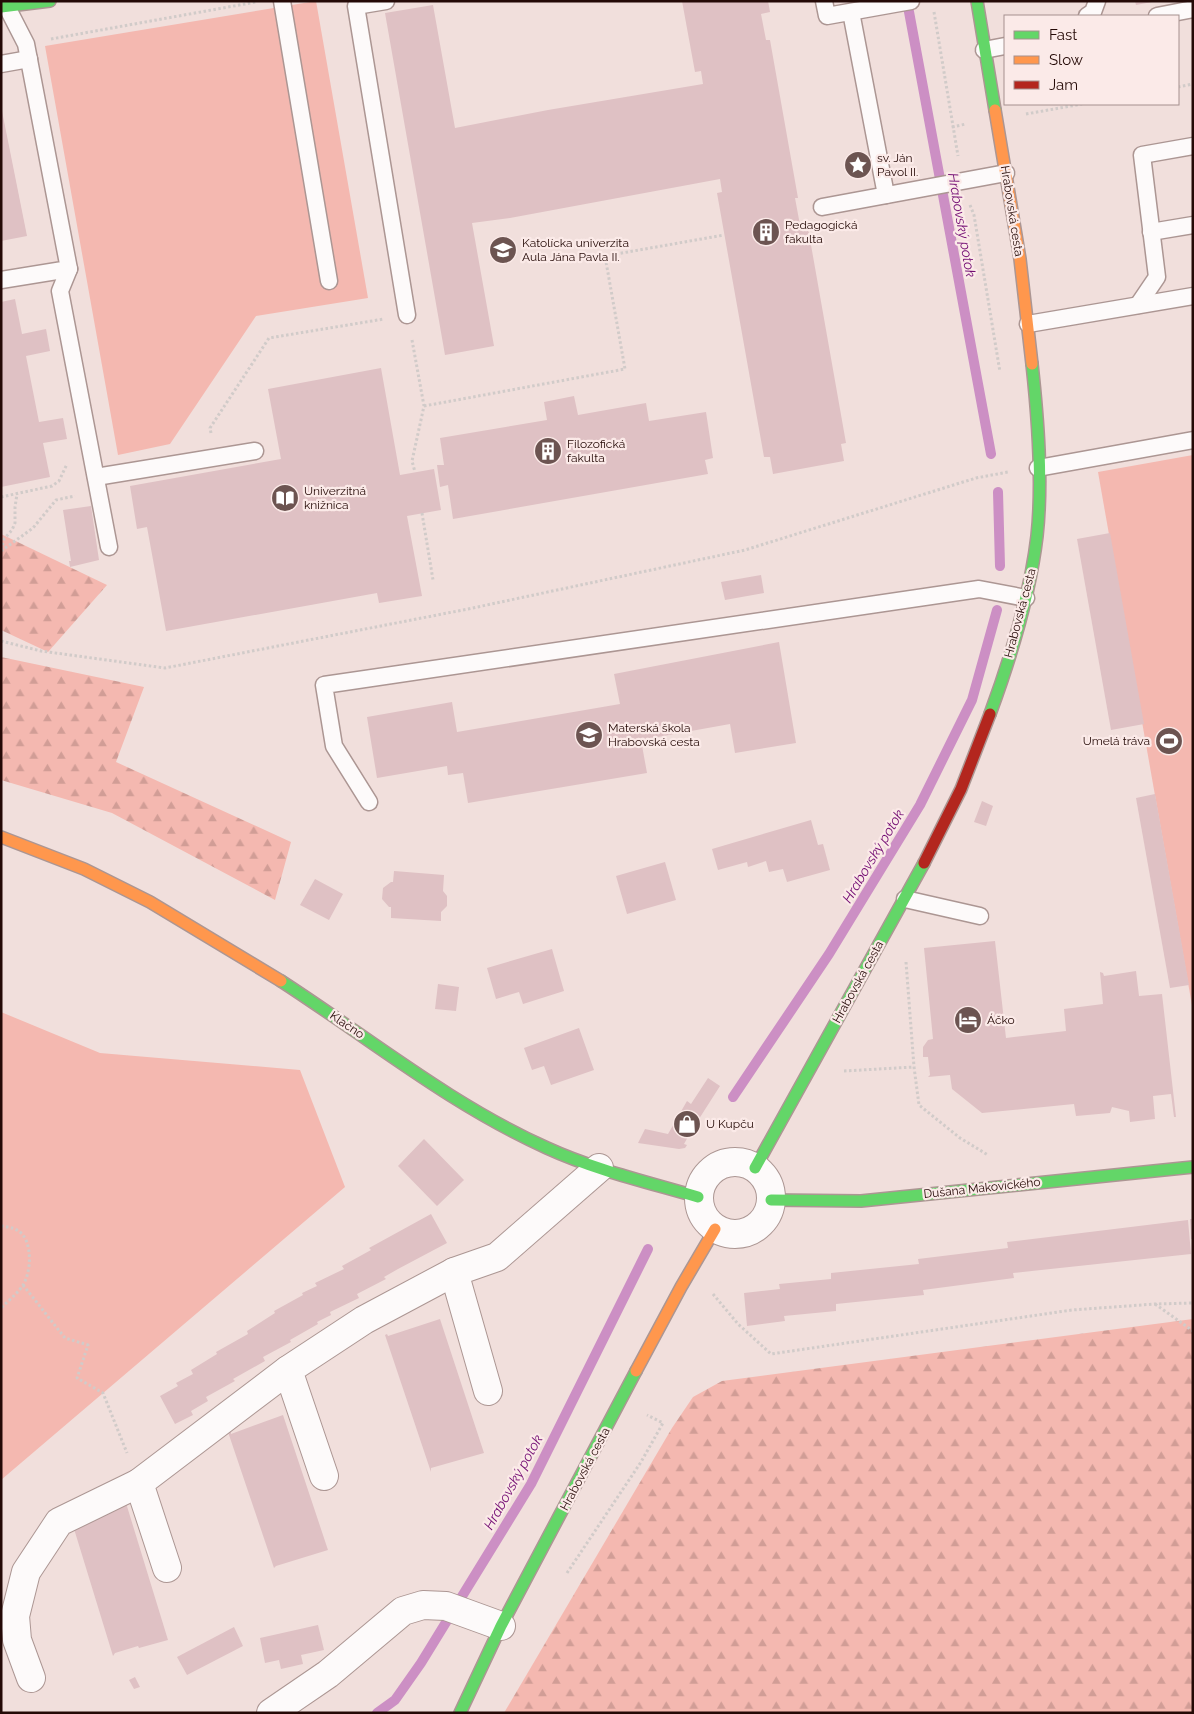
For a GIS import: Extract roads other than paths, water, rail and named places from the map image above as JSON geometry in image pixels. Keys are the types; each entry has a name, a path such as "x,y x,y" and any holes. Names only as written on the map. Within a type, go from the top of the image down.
{"street":[{"path":"4,7 50,1"},
{"name":"Hrabovská cesta","path":"754,1168 905,899 952,808 1000,685 1026,598 1034,561 1038,520 1037,425 1028,324 1006,173 977,1"},
{"name":"Klačno","path":"1,837 84,869 150,902 283,982 432,1084 493,1120 547,1148 599,1168 698,1197"},
{"path":"730,1162 743,1163 754,1168 764,1177 770,1188 771,1200 768,1213 761,1223 751,1231 739,1235 726,1234 715,1229 706,1220 700,1209 698,1197 701,1184 708,1174 718,1166 730,1162"},
{"name":"Dušana Makovického","path":"771,1200 861,1201 1193,1166"},
{"path":"31,1678 17,1640 15,1616 26,1572 58,1522 139,1482 288,1370 364,1320 454,1272 497,1257 599,1168"},
{"name":"Hrabovská cesta","path":"460,1713 501,1626 681,1287 715,1229"},
{"path":"454,1272 488,1391"},
{"path":"288,1370 324,1476"},
{"path":"139,1482 167,1568"},
{"path":"271,1713 328,1674 403,1611 424,1605 457,1610 501,1626"}],"lane":[{"path":"282,1 329,281"},
{"path":"386,1 356,6 407,315"},
{"path":"824,1 827,16 911,1"},
{"path":"1088,15 1093,12 1097,1"},
{"path":"4,7 27,52 69,269 60,291 109,547"},
{"path":"1162,15 1193,9"},
{"path":"851,12 886,195"},
{"path":"984,50 1004,46"},
{"path":"1,64 27,52"},
{"path":"1138,304 1157,277 1142,155 1193,146"},
{"path":"822,207 1006,173"},
{"path":"1151,232 1193,225"},
{"path":"1,280 69,269"},
{"path":"1028,324 1193,296"},
{"path":"1038,468 1193,440"},
{"path":"97,483 256,451"},
{"path":"369,802 334,746 324,685 979,590 1026,598"},
{"path":"905,899 980,916"}],"waterway":[{"name":"Hrabovský potok","path":"907,1 991,454"},
{"name":"Hrabovský potok","path":"998,492 1000,566"},
{"name":"Hrabovský potok","path":"733,1097 829,954 920,805 972,700 997,610"},
{"name":"Hrabovský potok","path":"377,1713 395,1700 421,1663 531,1484 648,1249"}],"place":[{"name":"sv. Ján Pavol II.","path":"858,165"},
{"name":"Pedagogická fakulta","path":"766,232"},
{"name":"Katolícka univerzita Aula Jána Pavla II.","path":"503,250"},
{"name":"Filozofická fakulta","path":"548,451"},
{"name":"Univerzitná knižnica","path":"285,498"},
{"name":"Materská škola Hrabovská cesta","path":"589,735"},
{"name":"Umelá tráva","path":"1169,741"},
{"name":"Áčko","path":"968,1020"},
{"name":"U Kupču","path":"687,1124"}]}
